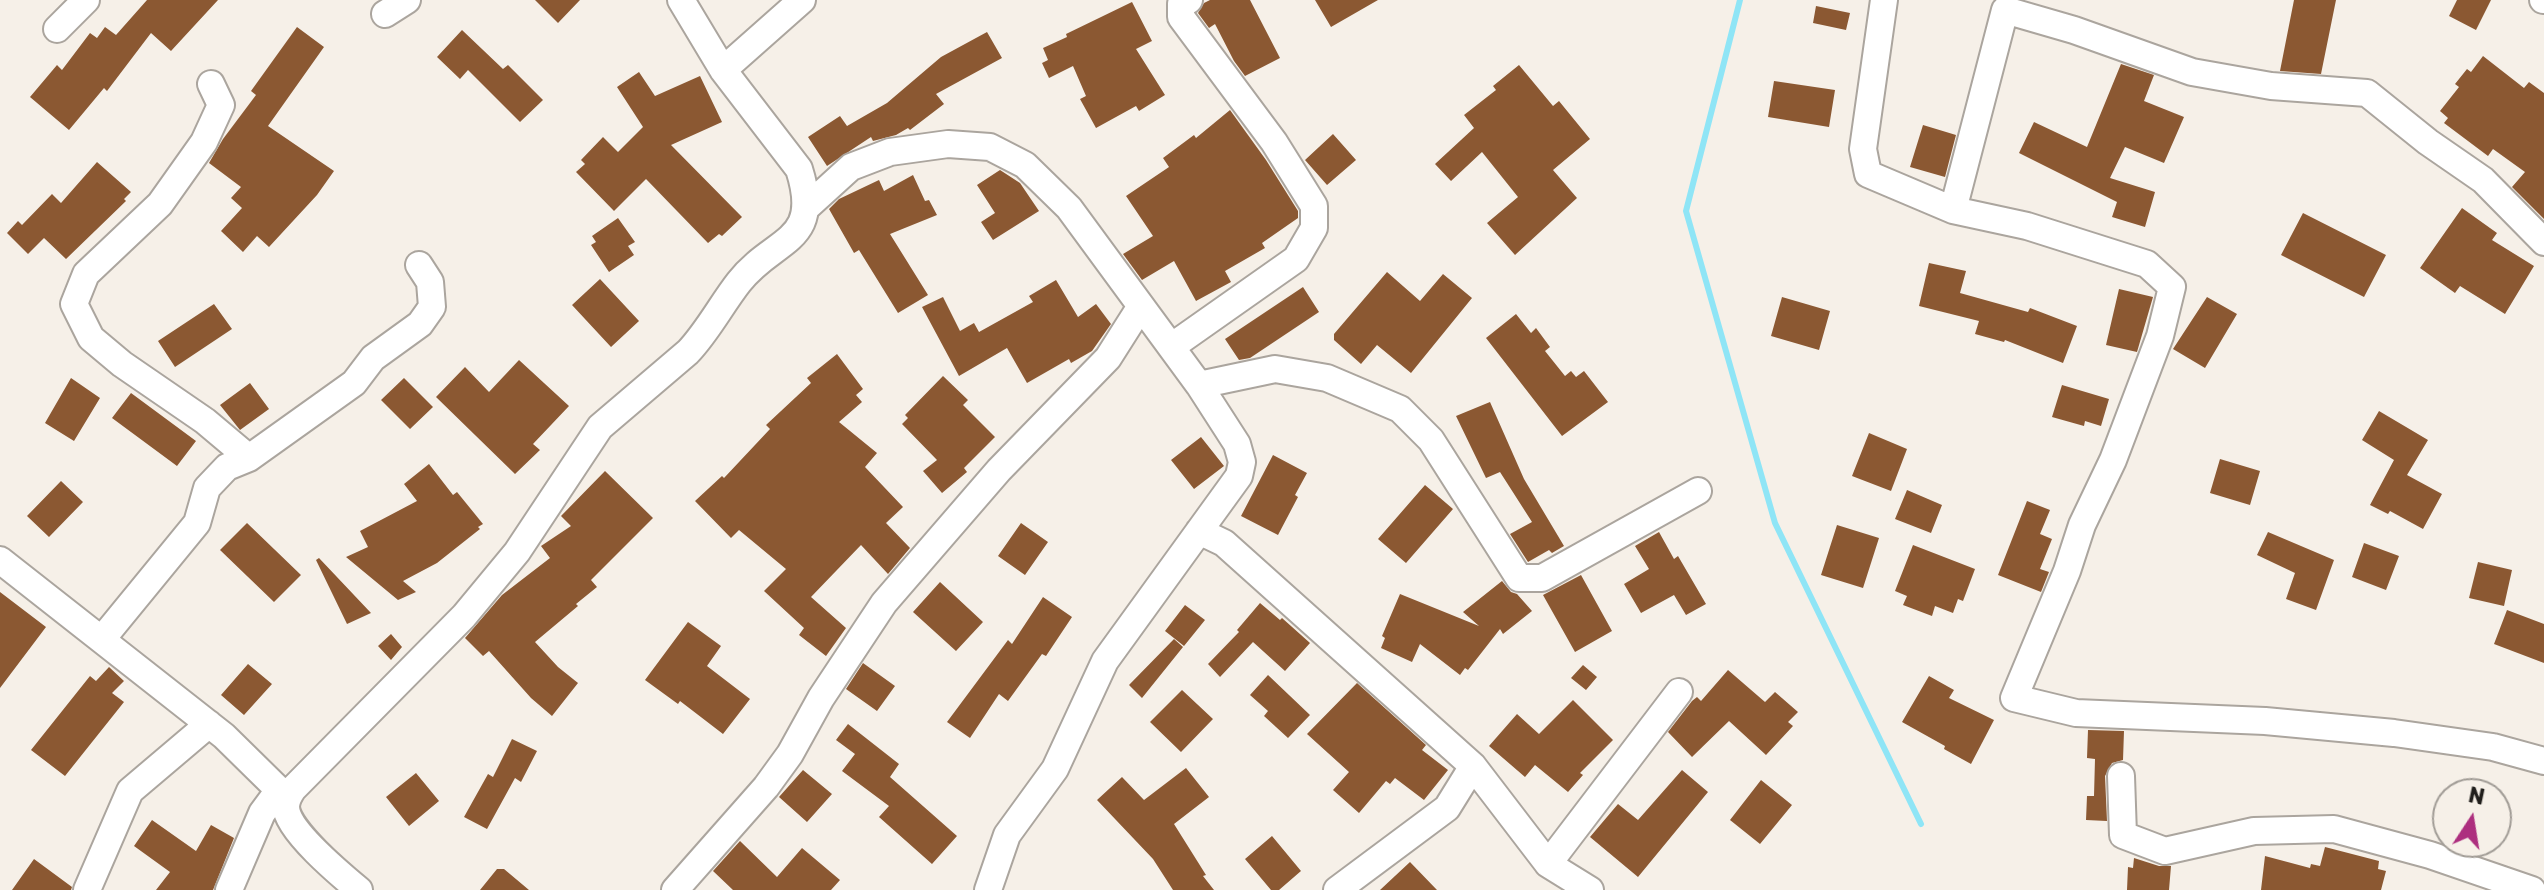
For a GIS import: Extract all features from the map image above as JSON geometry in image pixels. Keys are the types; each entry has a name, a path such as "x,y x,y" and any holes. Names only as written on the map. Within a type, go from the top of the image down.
{"street":[{"path":"57,29 86,0"},
{"path":"229,890 276,804 287,800 293,789 464,616 517,552 600,427 700,340 746,274 787,242 802,224 807,207 799,169 723,70 681,0"},
{"path":"723,70 802,0"},
{"path":"1171,347 1296,259 1314,228 1314,206 1274,142 1181,17 1181,4 1189,0"},
{"path":"1884,0 1863,149 1868,174 1953,210 2027,226 2147,264 2172,287 2160,336 2113,460 2082,525 2067,571 2014,698 2076,713 2265,721 2394,733 2493,747 2544,761"},
{"path":"1953,210 2005,10 2074,30 2192,72 2271,86 2367,93 2428,142 2483,180 2544,242"},
{"path":"211,84 221,105 204,142 160,204 86,274 74,304 91,338 122,364 205,421 249,458"},
{"path":"807,207 851,167 890,152 948,144 990,147 1025,165 1069,208 1199,385 1237,444 1242,462 1239,476 1105,661 1055,769 1007,835 988,890"},
{"path":"102,639 197,523 207,488 227,467 249,458 354,383 373,358 420,324 432,307 430,282 419,265"},
{"path":"688,884 790,754 821,698 884,603 999,470 1108,358 1141,306"},
{"path":"1199,385 1275,369 1327,378 1400,409 1431,440 1519,578 1542,578 1698,491"},
{"path":"1199,531 1224,543 1473,766 1548,864 1590,890"},
{"path":"0,560 209,724 255,767 276,804 316,852 359,890"},
{"path":"1548,864 1679,692"},
{"path":"87,890 130,791 209,724"},
{"path":"1337,890 1447,808 1473,766"},
{"path":"2121,776 2123,835 2165,851 2254,831 2334,829 2430,855 2532,890"}],"building":[{"path":"147,0 218,0 171,51 151,33 107,91 104,88 69,130 30,97 57,65 62,70 90,33 97,38 105,27 116,35"},
{"path":"535,0 580,0 558,23"},
{"path":"1210,0 1250,0 1280,58 1245,76 1215,24 1209,28 1198,13"},
{"path":"1315,0 1378,0 1331,27"},
{"path":"2294,0 2336,0 2321,74 2280,71"},
{"path":"2457,0 2491,0 2476,30 2449,16"},
{"path":"1132,2 1152,41 1136,49 1165,95 1139,111 1136,106 1096,128 1080,99 1086,96 1073,66 1049,78 1042,63 1048,60 1043,48"},
{"path":"1816,6 1850,13 1846,30 1813,23"},
{"path":"297,27 324,47 268,126 334,171 317,195 269,247 257,236 243,252 221,231 242,208 231,198 241,187 209,163 256,95 251,91"},
{"path":"462,30 503,69 508,65 543,100 520,122 468,70 460,79 437,57"},
{"path":"987,32 1002,58 936,94 944,104 910,130 908,128 873,141 871,137 827,166 808,137 840,116 847,126 887,103 941,57"},
{"path":"2483,56 2524,88 2529,82 2544,93 2544,219 2512,187 2525,172 2493,149 2488,156 2444,123 2448,118 2440,111 2459,87 2455,84 2467,69 2471,72"},
{"path":"2121,64 2154,75 2144,101 2184,117 2164,163 2125,147 2110,178 2155,192 2145,227 2112,217 2117,202 2019,153 2034,122 2087,147"},
{"path":"1519,65 1553,106 1559,101 1590,139 1553,170 1577,198 1515,255 1487,223 1518,197 1482,152 1451,181 1435,164 1474,128 1464,115 1496,90 1493,86"},
{"path":"639,72 655,96 700,76 722,122 671,145 742,217 722,236 719,234 708,243 646,179 614,211 576,172 585,164 581,160 603,137 618,152 643,127 617,87"},
{"path":"1774,81 1835,90 1829,127 1768,117"},
{"path":"1230,110 1266,160 1298,211 1298,218 1262,243 1265,248 1225,271 1231,282 1196,301 1174,261 1142,280 1123,254 1153,236 1126,196 1169,167 1163,158 1194,135 1196,138"},
{"path":"1923,125 1956,135 1945,177 1910,167"},
{"path":"1333,134 1356,160 1327,185 1305,160"},
{"path":"97,162 131,192 124,199 126,201 66,259 44,238 28,254 7,233 18,221 22,225 52,194 61,203"},
{"path":"1000,170 1020,183 1039,211 993,240 981,222 995,213 977,185"},
{"path":"913,175 925,201 929,200 937,215 890,234 928,295 898,313 859,250 854,253 829,209 839,199 879,180 884,191"},
{"path":"2462,208 2497,233 2492,240 2534,266 2505,314 2460,286 2455,293 2420,268"},
{"path":"2303,213 2386,255 2364,297 2281,255"},
{"path":"618,218 635,242 628,246 634,255 609,272 591,245 596,242 592,236"},
{"path":"1929,263 1966,271 1960,293 2028,312 2030,308 2077,326 2063,363 2005,340 1975,334 1979,321 1919,306"},
{"path":"1387,272 1420,301 1443,274 1472,298 1411,373 1377,345 1361,364 1334,340 1334,334"},
{"path":"600,279 639,321 611,347 572,305"},
{"path":"1056,280 1078,317 1096,304 1111,324 1092,351 1071,363 1069,359 1027,383 1007,348 959,376 922,307 943,297 960,331 974,323 979,332 1033,302 1029,296"},
{"path":"1303,287 1319,312 1250,358 1239,360 1225,339"},
{"path":"2119,289 2153,297 2137,352 2106,345"},
{"path":"1782,297 1830,311 1819,350 1771,336"},
{"path":"2207,297 2237,314 2205,368 2173,349"},
{"path":"214,304 232,329 175,367 158,341"},
{"path":"1516,314 1531,333 1536,328 1550,347 1545,351 1565,376 1571,371 1576,377 1584,371 1608,402 1562,436 1486,338"},
{"path":"837,354 863,389 856,395 862,402 839,422 877,453 865,467 903,507 886,523 910,548 888,574 861,545 811,597 846,628 826,656 799,635 804,628 764,591 786,569 739,530 731,538 695,501 722,476 724,478 770,429 766,425 811,383 807,378"},
{"path":"519,360 569,406 533,444 540,450 515,474 436,397 465,367 489,392"},
{"path":"943,376 968,400 963,405 995,437 964,468 967,472 942,493 923,471 937,460 902,424 908,418 905,415"},
{"path":"71,378 100,398 74,441 45,423"},
{"path":"404,378 433,407 410,429 381,400"},
{"path":"250,383 269,409 240,430 220,405"},
{"path":"2062,385 2109,399 2101,426 2085,421 2084,426 2052,417"},
{"path":"131,393 196,441 177,466 112,418"},
{"path":"1490,402 1524,479 1564,546 1552,553 1549,550 1528,562 1510,534 1532,522 1500,472 1486,478 1456,416"},
{"path":"2379,411 2428,440 2407,475 2442,494 2423,529 2390,511 2388,514 2370,505 2394,460 2362,440"},
{"path":"1869,433 1907,449 1891,491 1852,476"},
{"path":"1201,437 1224,466 1194,489 1171,460"},
{"path":"1273,455 1307,473 1278,535 1241,516"},
{"path":"2220,459 2260,471 2250,505 2210,493"},
{"path":"429,464 453,495 457,492 483,524 437,563 403,581 416,592 398,600 346,557 368,547 360,531 417,501 404,484"},
{"path":"605,471 653,518 591,580 597,587 535,642 578,683 552,716 531,698 489,651 483,656 465,638 502,595 550,558 541,546 571,526 561,516"},
{"path":"61,481 83,502 49,537 27,516"},
{"path":"1425,485 1453,509 1406,563 1378,539"},
{"path":"1907,490 1942,505 1931,533 1895,519"},
{"path":"2027,501 2050,510 2040,534 2052,539 2040,569 2049,572 2041,592 1998,575"},
{"path":"247,523 301,575 274,602 220,550"},
{"path":"1021,523 1048,542 1025,575 998,556"},
{"path":"1837,525 1879,538 1863,588 1821,575"},
{"path":"1659,532 1674,559 1678,556 1706,604 1686,615 1674,595 1641,613 1624,584 1649,569 1635,546"},
{"path":"2268,532 2334,560 2316,610 2286,599 2295,573 2257,555"},
{"path":"2364,543 2399,556 2386,590 2352,577"},
{"path":"1913,545 1975,569 1963,601 1958,599 1953,613 1935,606 1932,616 1903,605 1907,596 1895,591"},
{"path":"319,558 371,613 347,624 316,560"},
{"path":"2478,562 2512,570 2504,606 2469,598"},
{"path":"1581,575 1612,631 1575,652 1543,595"},
{"path":"1502,581 1532,611 1503,634 1500,629 1468,670 1465,668 1460,675 1420,644 1412,662 1381,648 1385,638 1382,636 1400,594 1479,626 1463,612"},
{"path":"940,582 983,622 956,651 913,612"},
{"path":"0,592 46,627 0,688"},
{"path":"1043,597 1072,617 1046,656 1042,654 1008,701 999,694 970,738 947,722 1008,640 1012,644"},
{"path":"1260,603 1310,643 1285,671 1253,642 1220,677 1208,664 1239,632 1237,630"},
{"path":"1185,605 1205,620 1184,646 1165,631"},
{"path":"2507,610 2544,624 2544,663 2494,644"},
{"path":"688,622 721,646 707,666 750,699 723,734 680,701 678,704 645,680"},
{"path":"391,634 402,647 391,660 378,646"},
{"path":"1174,639 1183,647 1142,698 1129,685"},
{"path":"863,663 895,686 877,711 846,689"},
{"path":"248,664 272,684 244,715 221,695"},
{"path":"1583,665 1597,677 1586,690 1571,678"},
{"path":"109,667 124,681 112,693 124,702 65,776 31,750 90,676 96,681"},
{"path":"1728,670 1765,702 1775,692 1798,712 1788,722 1793,726 1766,755 1729,721 1692,757 1668,732 1692,701 1697,697 1701,701"},
{"path":"1268,675 1310,715 1288,738 1264,716 1268,711 1250,695"},
{"path":"1929,676 1954,690 1949,698 1994,720 1971,764 1902,722"},
{"path":"1357,683 1426,745 1422,750 1448,770 1424,800 1395,778 1390,784 1386,781 1359,813 1333,790 1349,772 1307,734"},
{"path":"1182,690 1213,719 1181,752 1150,722"},
{"path":"1573,700 1613,740 1580,773 1583,775 1568,792 1535,765 1525,777 1489,746 1517,714 1539,734"},
{"path":"848,724 899,764 890,777 957,836 932,864 879,817 889,806 842,771 855,754 836,740"},
{"path":"2088,730 2124,731 2123,760 2112,763 2105,776 2107,821 2086,820 2087,796 2094,796 2095,759 2087,758"},
{"path":"512,739 537,751 521,782 515,778 487,829 464,817 488,774 493,777"},
{"path":"1186,768 1209,797 1174,824 1214,890 1173,890 1153,859 1097,800 1122,777 1144,800"},
{"path":"803,770 832,794 807,822 779,797"},
{"path":"1682,770 1708,792 1638,877 1590,837 1618,804 1638,820"},
{"path":"416,773 439,801 409,826 386,797"},
{"path":"1761,780 1792,805 1760,844 1730,820"},
{"path":"152,820 196,851 211,825 234,838 213,890 156,890 170,872 134,846"},
{"path":"1272,836 1301,871 1279,890 1271,890 1245,859"},
{"path":"740,841 777,877 802,848 840,880 831,890 733,890 713,871"},
{"path":"2325,847 2379,861 2378,869 2386,871 2381,890 2261,890 2265,856 2310,868 2311,864 2320,866"},
{"path":"2134,858 2159,866 2171,866 2169,890 2127,890 2128,867 2133,868"},
{"path":"34,859 72,887 71,890 12,890"},
{"path":"1410,862 1437,890 1380,890"},
{"path":"497,869 504,869 529,890 480,890"}],"waterway":[{"path":"1740,0 1686,211 1775,523 1921,824"}]}
